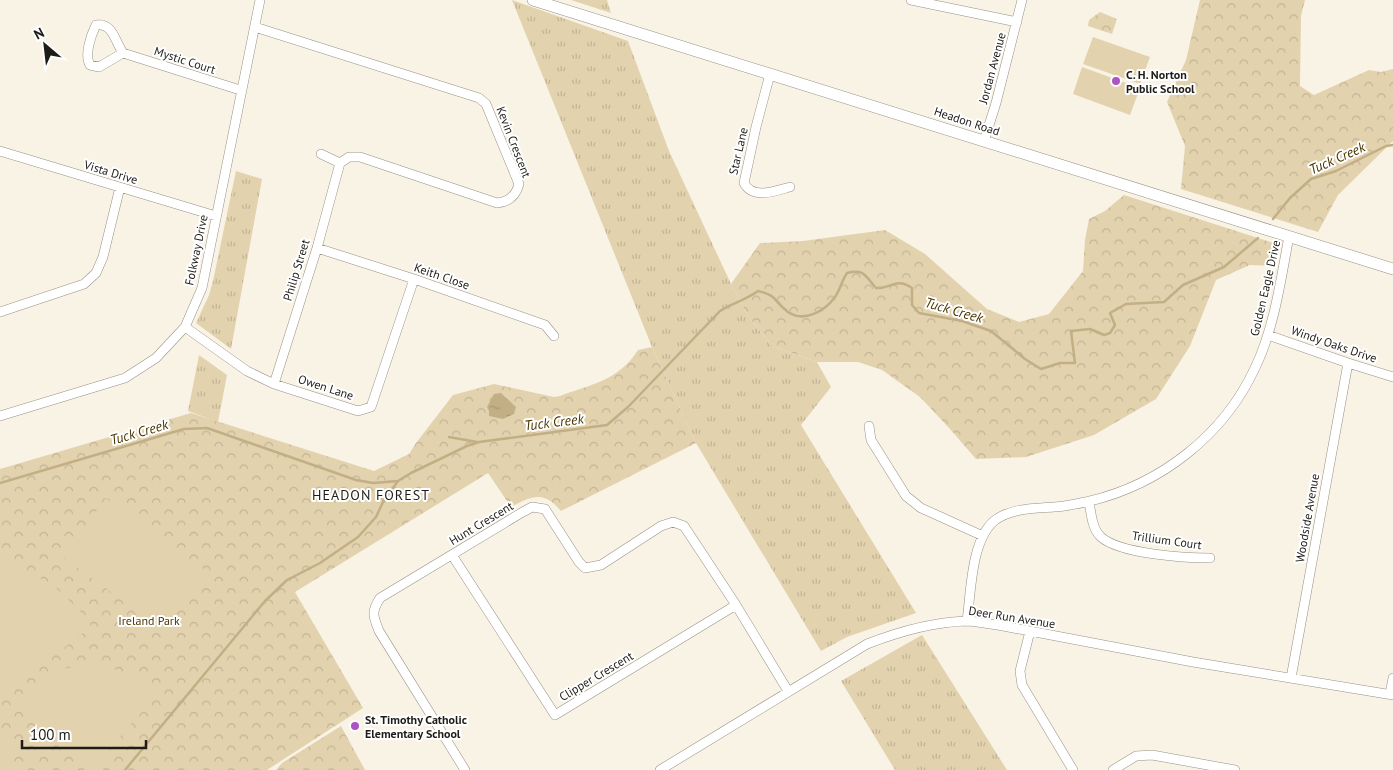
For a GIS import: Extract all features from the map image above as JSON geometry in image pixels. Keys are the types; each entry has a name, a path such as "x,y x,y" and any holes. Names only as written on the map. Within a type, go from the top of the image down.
{"street":[{"name":"Folkway Drive","path":"0,416 125,378 156,358 185,327 202,288 240,90 260,0"},
{"name":"Headon Road","path":"533,0 1393,269"},
{"path":"911,0 1017,22"},
{"name":"Jordan Avenue","path":"984,141 996,103 1022,0"},
{"path":"103,24 108,26 123,53 99,67 90,65 87,55 96,25 103,24"},
{"name":"Kevin Crescent","path":"255,27 480,98 486,104 519,184 517,193 507,202 496,204 360,157 349,158 340,163"},
{"name":"Mystic Court","path":"123,53 240,90"},
{"name":"Star Lane","path":"770,74 744,183 749,190 760,193 790,187"},
{"name":"Vista Drive","path":"0,151 216,216"},
{"path":"321,154 340,163"},
{"name":"Philip Street","path":"274,384 317,248 340,163"},
{"path":"0,312 84,284 96,273 104,257 120,187"},
{"name":"Golden Eagle Drive","path":"967,621 977,550 982,536 995,520 1018,510 1063,506 1114,495 1143,482 1172,465 1223,421 1255,369 1268,335 1289,236"},
{"name":"Keith Close","path":"317,248 414,279 544,325 554,336"},
{"name":"Owen Lane","path":"185,327 247,371 274,384 358,411 371,407 414,279"},
{"name":"Windy Oaks Drive","path":"1268,335 1348,363 1393,376"},
{"name":"Woodside Avenue","path":"1290,678 1348,363"},
{"path":"869,426 871,440 906,496 921,508 982,536"},
{"name":"Trillium Court","path":"1089,501 1093,525 1100,536 1108,542 1150,553 1210,558"},
{"name":"Hunt Crescent","path":"465,770 379,631 374,618 374,609 380,598 532,508 545,510 579,562 585,568 601,565 661,526 673,522 684,526 736,605 788,691"},
{"name":"Clipper Crescent","path":"452,555 555,715 736,605"},
{"name":"Deer Run Avenue","path":"660,770 851,652 875,640 900,631 936,624 967,621 1392,694"},
{"path":"1030,631 1020,671 1022,685 1073,770"},
{"path":"1392,694 1393,678"},
{"path":"1113,770 1136,756 1152,755 1235,770"}],"green space":[{"path":"512,0 628,41 669,151 731,284 748,316 772,346 817,362 831,387 801,425 916,613 847,637 821,651 696,443 652,347"},
{"path":"571,0 607,0 611,13"},
{"path":"1200,0 1305,0 1301,16 1300,86 1314,95 1369,70 1381,72 1393,69 1393,141 1338,195 1318,232 1181,189 1185,146 1167,102 1186,60"},
{"path":"1100,12 1117,19 1112,34 1088,26 1089,20"},
{"path":"1093,37 1150,57 1140,84 1083,64"},
{"path":"1082,67 1140,88 1130,115 1073,94"},
{"path":"236,171 262,179 231,349 196,323 209,295 213,281"},
{"path":"1124,195 1277,244 1273,266 1250,265 1216,280 1190,346 1156,399 1094,435 1026,457 976,459 920,397 882,370 858,362 817,362 772,346 748,316 731,284 760,243 803,241 885,230 925,254 987,309 1019,322 1049,314 1083,271 1085,240 1089,219 1105,211"},
{"name":"Ireland Park","path":"652,347 696,443 561,511 549,500 538,497 511,507 488,473 295,592 363,708 267,770 0,770 0,469 191,413 374,471 409,454 453,395 494,384 554,397 560,396 604,380 622,369 638,350"},
{"path":"199,355 227,375 218,422 188,411"},
{"path":"106,498 206,571 163,630 63,557"},
{"path":"8,561 53,585 88,619 91,627 0,697 0,564"},
{"path":"922,635 1007,770 895,770 841,681"},
{"path":"88,665 118,670 132,676 157,695 93,767 85,767 16,700 40,680 57,671"},
{"path":"341,726 365,770 276,770 282,763"},
{"path":"0,729 5,729 10,733 13,770 0,770"}],"water":[{"path":"501,393 516,407 514,414 503,419 489,416 487,407 494,394"}],"waterway":[{"name":"Tuck Creek","path":"1273,219 1290,198 1311,179 1336,171 1386,146 1393,145"},
{"name":"Tuck Creek","path":"125,770 265,601 287,580 320,563 358,537 376,517 384,500 398,481 467,446 479,442 607,425 628,407 720,311 758,291 773,297 788,312 794,315 807,316 820,311 831,302 847,273 857,272 864,274 876,288 897,283 906,285 912,288 912,305 919,313 962,321 991,331 1025,359 1041,369 1060,363 1075,363 1071,331 1090,329 1104,335 1110,333 1115,325 1110,313 1126,304 1164,302 1183,285 1224,267 1258,238"},
{"name":"Tuck Creek","path":"0,483 184,429 207,428 356,480 373,483 398,481"},
{"name":"Tuck Creek","path":"449,437 477,442"}],"place":[{"name":"C. H. Norton Public School","path":"1116,81"},
{"name":"St. Timothy Catholic Elementary School","path":"355,726"}],"district":[{"name":"HEADON FOREST","path":"371,495"}]}
